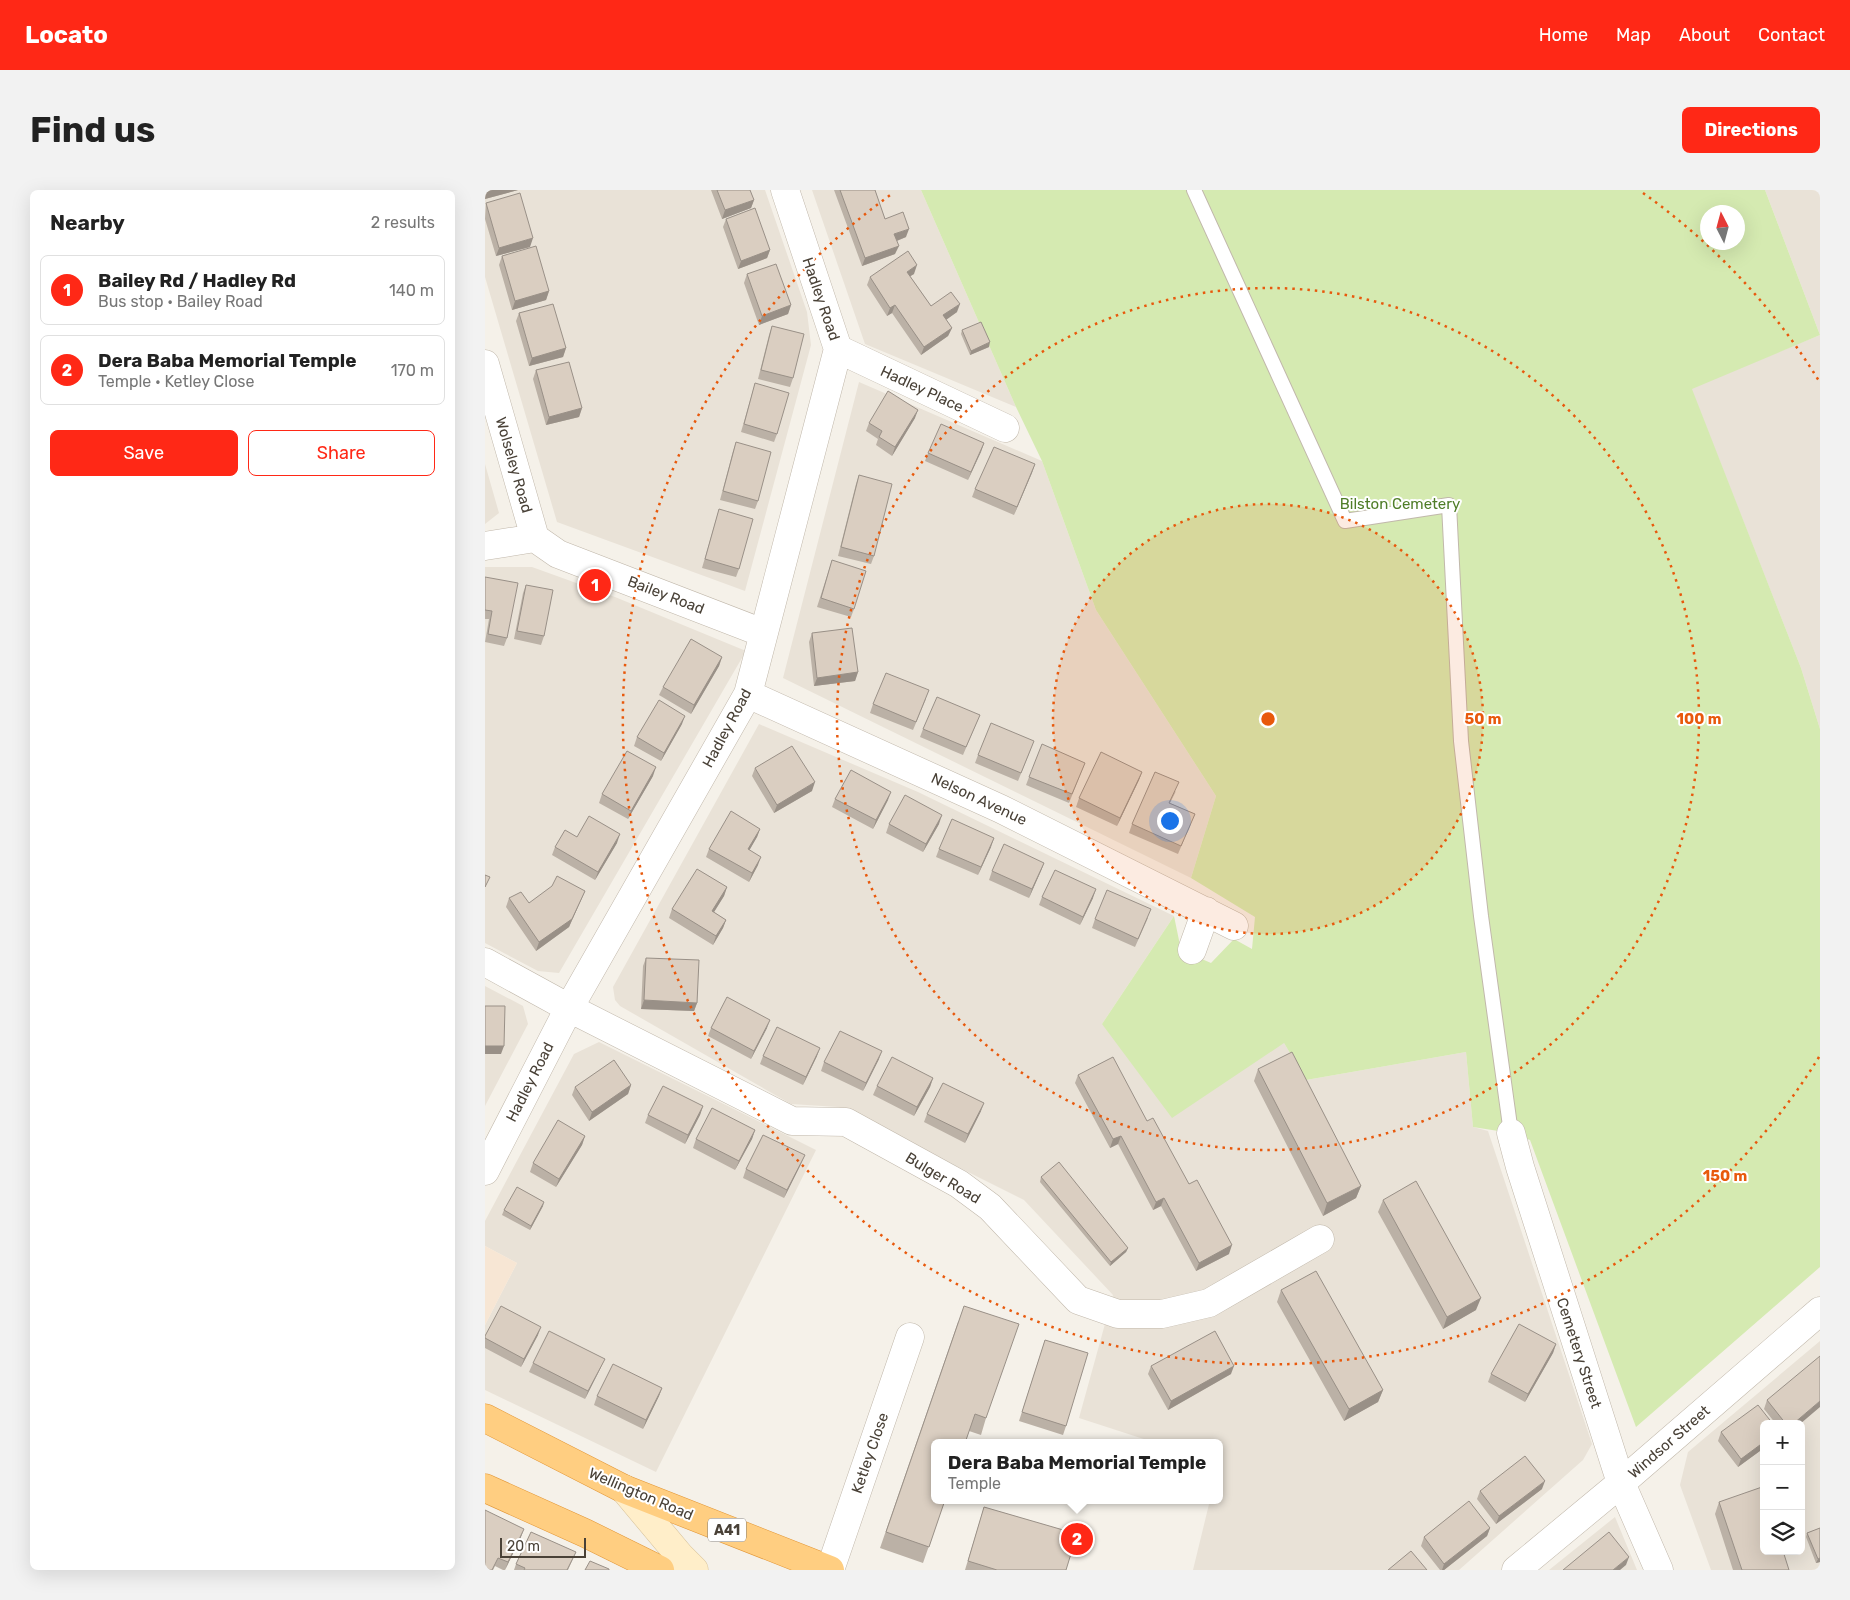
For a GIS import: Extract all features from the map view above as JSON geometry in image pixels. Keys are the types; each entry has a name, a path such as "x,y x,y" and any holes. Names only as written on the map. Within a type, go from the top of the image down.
{"highway":[{"name":"Wellington Road","path":"485,1418 624,1489 830,1570"},
{"path":"485,1488 585,1533 660,1570"}],"main road":[{"path":"624,1489 694,1570"}],"street":[{"name":"Hadley Road","path":"485,1171 569,1008 748,694 838,349 785,190"},
{"name":"Hadley Place","path":"838,349 1005,428"},
{"name":"Wolseley Road","path":"485,364 535,538"},
{"name":"Bailey Road","path":"535,538 558,554 763,633"},
{"path":"485,546 535,538"},
{"name":"Nelson Avenue","path":"748,694 1001,809 1234,926"},
{"path":"1192,950 1207,911"},
{"path":"485,962 569,1008"},
{"name":"Bulger Road","path":"569,1008 792,1122 845,1122 950,1180 990,1207 1078,1300 1118,1314 1162,1314 1209,1303 1321,1239"},
{"name":"Cemetery Street","path":"1511,1132 1520,1167 1621,1483 1659,1570"},
{"name":"Windsor Street","path":"1516,1570 1621,1483 1820,1311"},
{"name":"Ketley Close","path":"830,1570 910,1337"}],"lane":[{"path":"1194,190 1345,521 1449,505 1461,741 1481,916 1511,1132"}],"shaded area":[{"path":"485,190 765,190 807,312 811,345 745,591 557,522 485,277"},
{"path":"812,190 921,190 1016,407 865,344"},
{"path":"1765,190 1820,190 1820,335"},
{"path":"1820,335 1820,729 1801,668 1691,388"},
{"path":"859,382 1042,461 1096,610 1216,796 1191,878 783,678"},
{"path":"485,464 499,513 485,524"},
{"path":"485,567 532,567 615,597 746,651 559,973 538,971 485,943"},
{"path":"759,724 918,792 1174,916 1102,1024 1284,1043 1306,1080 1466,1052 1473,1127 1488,1131 1592,1444 1583,1460 1459,1570 1193,1570 1209,1504 1223,1504 1223,1439 1144,1439 1079,1418 1113,1295 1024,1200 838,1107 791,1104 620,1006 615,1000 613,987"},
{"path":"485,986 523,1006 528,1024 485,1106"},
{"path":"599,1042 816,1150 656,1472 485,1390 485,1325 517,1263 485,1246 485,1221 574,1054"},
{"path":"485,1246 517,1263 485,1325"},
{"path":"1820,1341 1820,1570 1711,1570 1680,1485 1688,1452"},
{"path":"1615,1517 1637,1570 1549,1570"}],"green space":[{"name":"Bilston Cemetery","path":"921,190 1765,190 1820,335 1692,389 1801,668 1820,729 1820,1267 1636,1427 1530,1140 1511,1133 1473,1127 1466,1052 1306,1080 1284,1043 1172,1118 1102,1024 1174,916 1181,950 1211,963 1234,939 1252,949 1255,917 1191,878 1216,796 1096,610 1042,461 1016,407"}],"building":[{"path":"717,190 750,190 754,200 725,210"},
{"path":"840,190 875,190 885,219 903,212 909,229 894,234 899,246 865,258"},
{"path":"520,193 533,238 499,248 486,203"},
{"path":"755,208 770,250 741,261 726,219"},
{"path":"536,246 549,291 515,301 502,256"},
{"path":"908,251 917,265 907,272 931,306 951,292 960,304 943,315 952,328 924,347 895,305 890,308 870,277"},
{"path":"776,264 791,305 762,316 747,274"},
{"path":"553,304 566,348 532,358 519,313"},
{"path":"981,322 990,342 971,351 962,330"},
{"path":"772,326 804,334 793,378 761,370"},
{"path":"569,362 582,408 549,417 536,370"},
{"path":"755,383 789,393 777,434 744,424"},
{"path":"888,391 918,410 895,447 879,437 882,431 869,423"},
{"path":"941,424 984,443 971,472 928,453"},
{"path":"736,442 771,452 758,501 723,491"},
{"path":"994,447 1035,464 1017,507 975,489"},
{"path":"859,475 892,484 874,556 841,547"},
{"path":"719,509 753,519 739,569 705,559"},
{"path":"832,560 866,571 854,609 821,598"},
{"path":"485,577 518,583 507,638 488,634 492,611 485,610"},
{"path":"526,585 553,590 544,636 517,631"},
{"path":"852,628 858,672 817,678 812,633"},
{"path":"691,639 722,657 694,705 663,687"},
{"path":"886,673 929,690 916,722 873,704"},
{"path":"937,697 980,715 966,747 923,729"},
{"path":"659,700 685,716 664,753 637,737"},
{"path":"991,723 1034,741 1021,773 978,755"},
{"path":"1042,744 1085,763 1072,794 1029,777"},
{"path":"792,746 815,782 777,805 755,768"},
{"path":"627,751 656,767 631,811 602,794"},
{"path":"1101,752 1142,772 1120,818 1079,798"},
{"path":"851,770 891,792 876,820 835,799"},
{"path":"1155,772 1179,782 1169,803 1195,814 1181,846 1132,824"},
{"path":"905,795 942,815 926,844 889,824"},
{"path":"731,811 760,829 748,849 761,857 752,873 709,849"},
{"path":"589,816 620,834 598,872 555,847 565,830 577,837"},
{"path":"952,819 994,838 981,867 939,849"},
{"path":"1004,844 1044,863 1032,889 992,871"},
{"path":"697,869 727,887 712,911 726,920 716,936 672,909"},
{"path":"1055,870 1096,889 1083,917 1042,897"},
{"path":"485,875 490,877 485,887"},
{"path":"557,876 585,891 572,919 539,942 509,898 521,892 529,903 552,886"},
{"path":"1107,890 1151,909 1138,939 1095,919"},
{"path":"646,958 699,960 697,1003 644,1000"},
{"path":"727,997 770,1020 754,1051 711,1028"},
{"path":"485,1006 505,1006 504,1046 485,1046"},
{"path":"777,1027 820,1048 806,1077 763,1056"},
{"path":"840,1031 882,1051 866,1083 824,1062"},
{"path":"1292,1052 1361,1186 1327,1203 1258,1069"},
{"path":"892,1057 933,1078 917,1107 877,1086"},
{"path":"1113,1057 1147,1121 1153,1118 1189,1184 1197,1180 1232,1245 1199,1263 1164,1198 1156,1202 1121,1136 1113,1139 1078,1075"},
{"path":"614,1060 631,1085 592,1112 575,1087"},
{"path":"943,1083 984,1103 968,1134 927,1114"},
{"path":"663,1086 703,1106 688,1135 648,1115"},
{"path":"712,1108 755,1130 739,1161 696,1139"},
{"path":"558,1120 585,1136 559,1179 533,1163"},
{"path":"763,1135 805,1155 787,1190 746,1169"},
{"path":"1059,1162 1128,1248 1111,1262 1041,1177"},
{"path":"1416,1181 1481,1298 1447,1317 1383,1200"},
{"path":"517,1187 544,1202 531,1226 504,1210"},
{"path":"1316,1271 1383,1390 1349,1409 1281,1290"},
{"path":"501,1306 541,1327 524,1359 485,1338"},
{"path":"964,1306 1019,1324 986,1418 975,1414 966,1439 931,1439 931,1504 944,1504 929,1547 886,1532"},
{"path":"1519,1324 1556,1344 1528,1394 1491,1374"},
{"path":"549,1331 605,1359 588,1391 533,1363"},
{"path":"1215,1331 1234,1366 1171,1401 1151,1366"},
{"path":"1045,1340 1088,1353 1066,1426 1022,1412"},
{"path":"1820,1356 1820,1401 1798,1420 1783,1420 1767,1400"},
{"path":"613,1364 662,1388 646,1420 597,1396"},
{"path":"1758,1405 1770,1420 1760,1420 1760,1445 1741,1459 1721,1432"},
{"path":"1525,1456 1545,1481 1499,1516 1480,1491"},
{"path":"1760,1488 1760,1555 1784,1555 1789,1570 1742,1570 1719,1502"},
{"path":"1469,1501 1490,1528 1444,1564 1424,1537"},
{"path":"984,1507 1077,1534 1066,1570 997,1570 968,1561"},
{"path":"485,1510 524,1529 508,1562 498,1558 492,1570 485,1570"},
{"path":"1820,1528 1820,1558 1818,1559 1807,1533"},
{"path":"531,1532 576,1552 567,1570 524,1570 525,1568 516,1564"},
{"path":"1609,1532 1629,1557 1613,1570 1563,1570"},
{"path":"1411,1551 1427,1570 1388,1570"},
{"path":"590,1561 609,1569 609,1570 585,1570"}],"place":[{"name":"Bailey Rd / Hadley Rd","path":"595,585"},
{"name":"Dera Baba Memorial Temple","path":"1077,1539"}]}
